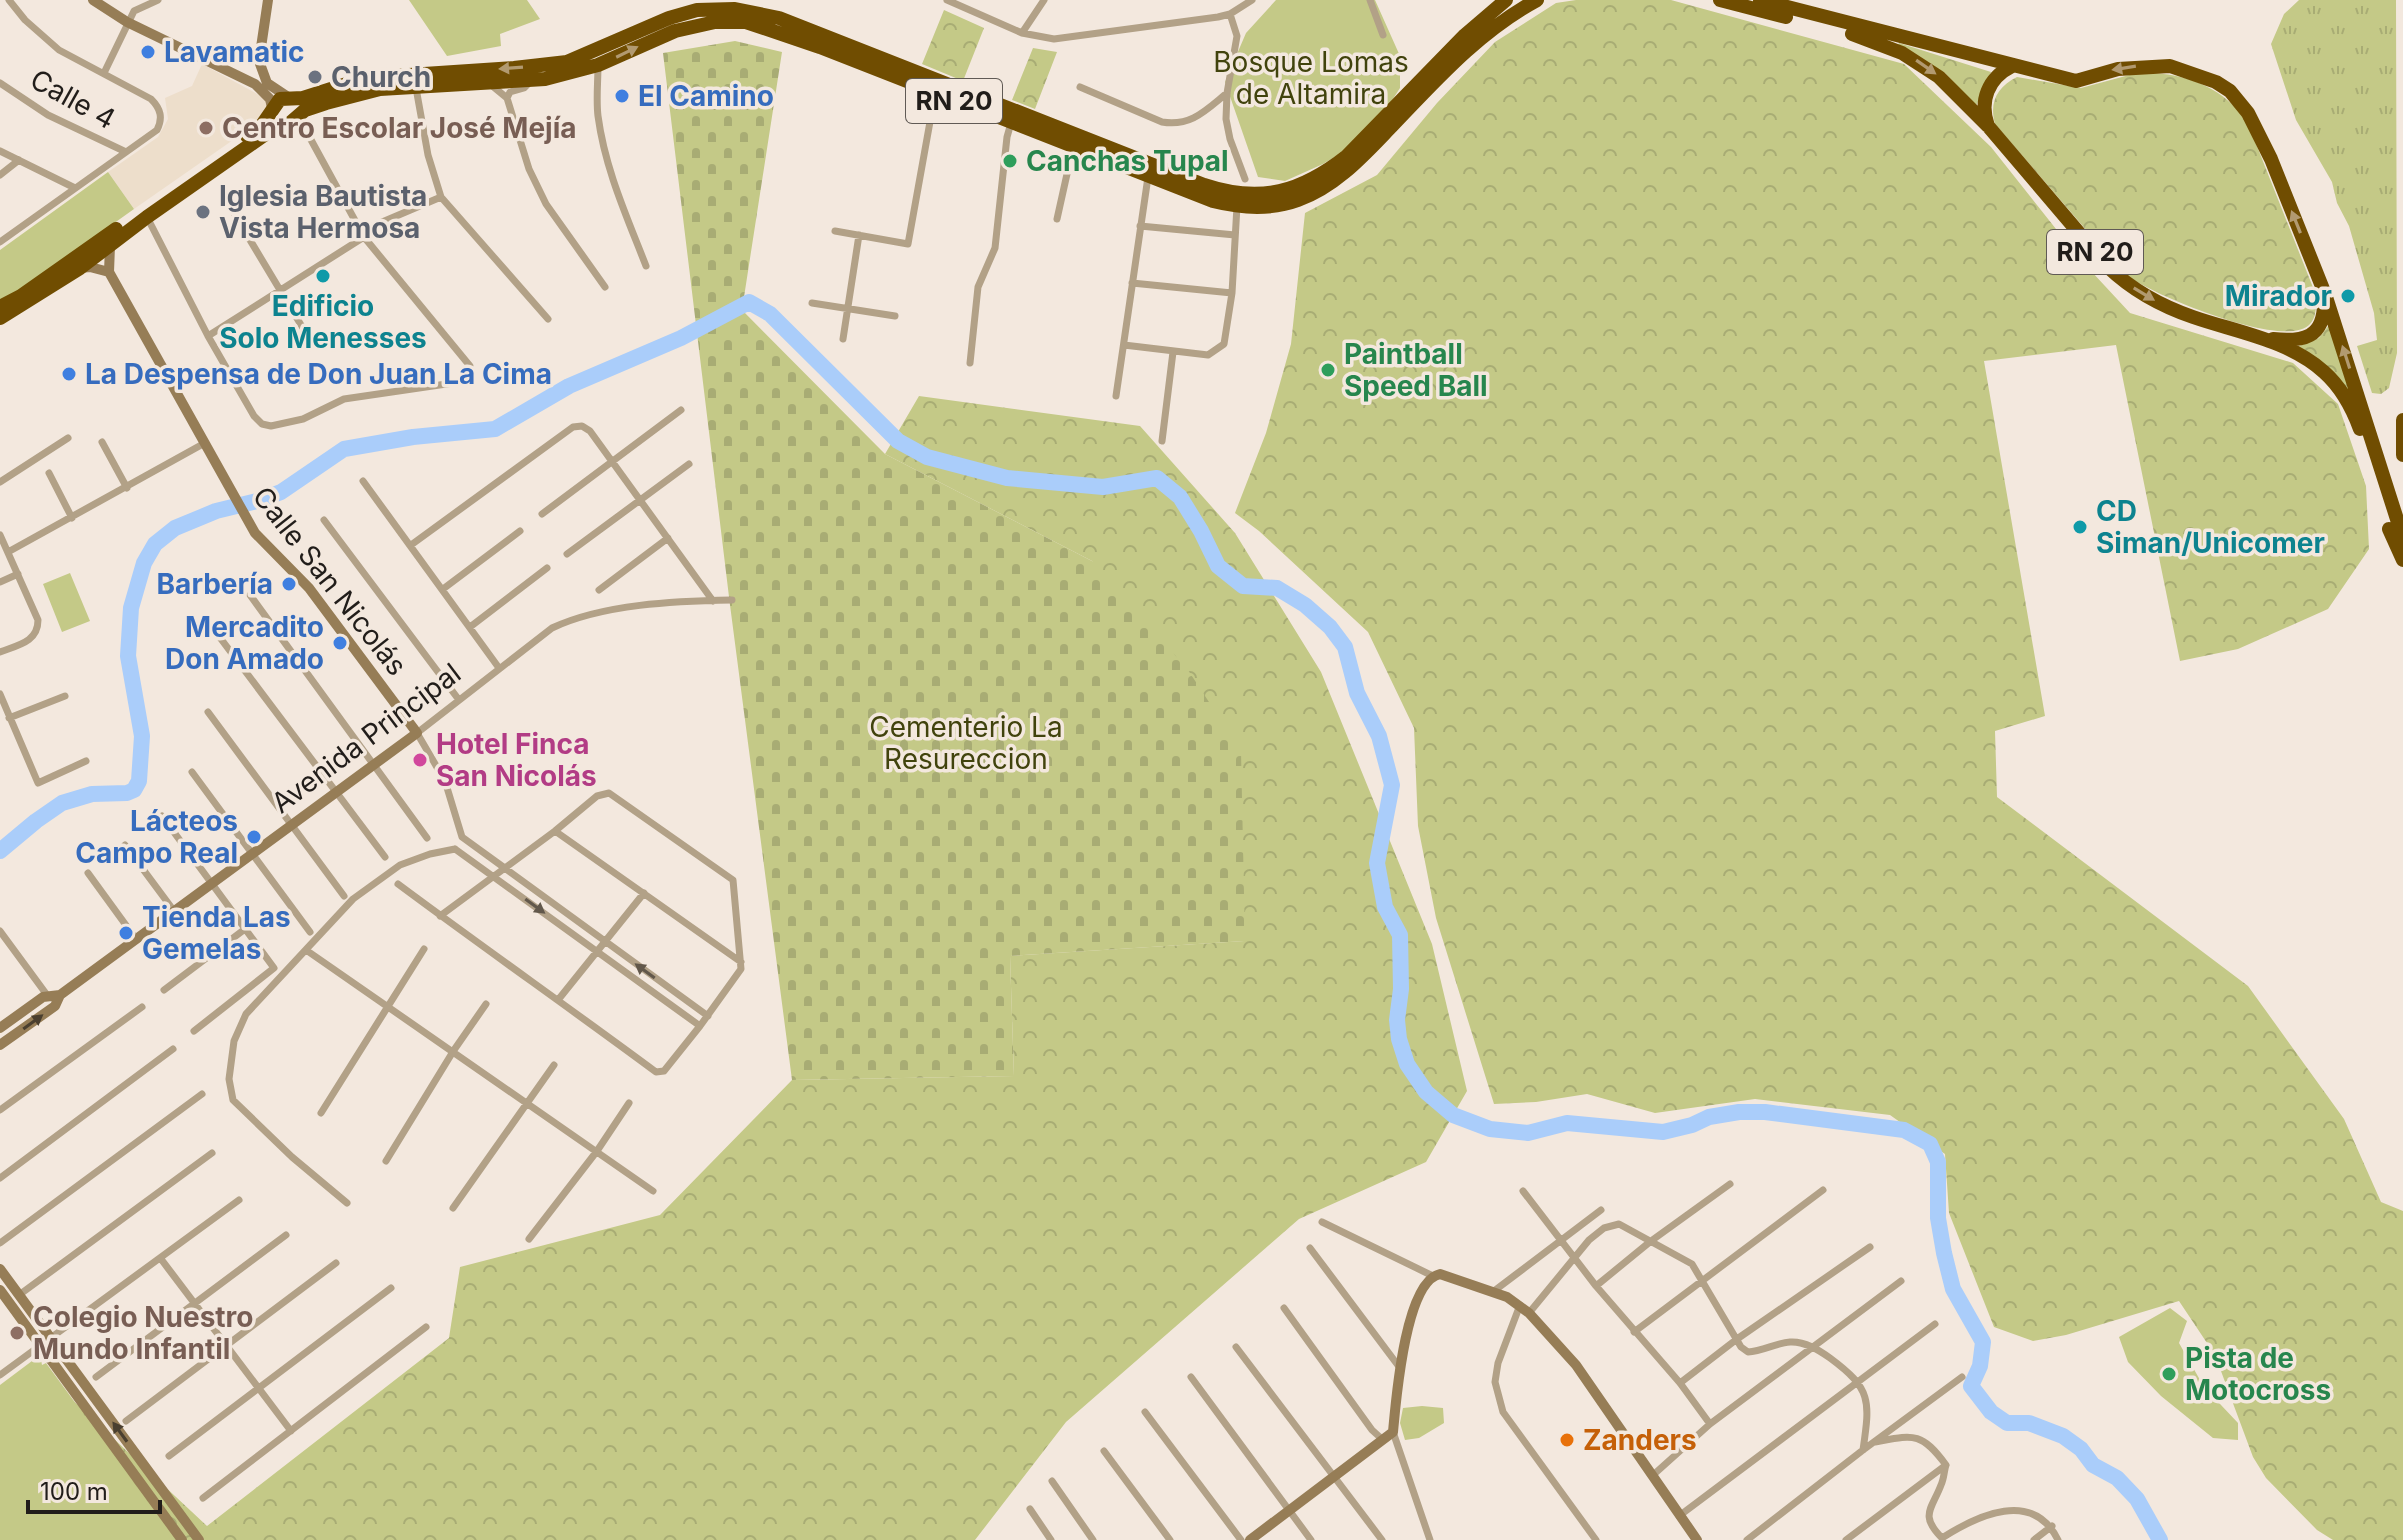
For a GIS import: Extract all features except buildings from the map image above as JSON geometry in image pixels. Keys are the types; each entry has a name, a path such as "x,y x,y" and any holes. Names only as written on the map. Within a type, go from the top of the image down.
{"highway":[{"name":"RN 20","path":"0,307 29,291 262,125 277,101 288,97 303,98 340,84 379,77 567,62 683,14 711,9 747,10 779,18 1162,170 1219,190 1255,195 1278,193 1302,185 1329,170 1347,156 1465,35 1506,0"},
{"name":"RN 20","path":"0,318 42,295 147,217 305,110 364,92 530,82 598,65 666,34 729,20 746,22 794,38 1213,201 1237,206 1285,204 1324,187 1356,163 1473,43 1502,20 1537,0"},
{"name":"RN 20","path":"1720,0 1865,37 1902,53 1939,77 1988,126 2124,282 2171,309 2261,338 2318,366 2346,397 2359,428 2389,528 2403,560"},
{"path":"1760,0 2076,81 2107,71 2162,64 2196,73 2230,91 2258,129 2325,294 2403,538"},
{"path":"1988,126 1984,112 1987,91 2000,74 2012,66"},
{"path":"288,97 296,103 298,116"},
{"path":"271,110 276,123 283,126"},
{"path":"2261,338 2291,341 2311,335 2323,321 2325,294"},
{"path":"2403,420 2403,455"}],"street":[{"path":"0,242 157,130 160,114 151,99 59,50 25,20 9,0"},
{"path":"93,0 127,22 242,77 264,91 270,99 271,110"},
{"path":"104,73 134,11 158,0"},
{"path":"242,77 255,70 259,61 268,0"},
{"path":"947,0 1022,33 1054,39 1230,14 1252,0"},
{"path":"1022,33 1044,0"},
{"path":"1370,0 1383,35"},
{"path":"1230,14 1237,36 1227,93 1226,119 1245,179"},
{"path":"259,61 267,83 288,97"},
{"path":"598,65 598,113 603,145 611,177 646,266"},
{"path":"507,98 510,92 524,88 530,82"},
{"name":"Calle 4","path":"0,83 48,115 126,152"},
{"path":"490,84 507,98 529,169 546,204 605,287"},
{"path":"1080,87 1162,122 1174,124 1197,118 1227,93"},
{"path":"416,88 428,155 441,197 548,319"},
{"path":"835,231 908,244 935,94"},
{"path":"147,217 208,336 254,416 262,424 271,426 303,419 344,399 460,382 469,375 470,366 362,234 298,116"},
{"path":"970,363 978,287 995,248 1011,123"},
{"path":"1057,219 1073,147"},
{"path":"0,151 75,188"},
{"path":"0,175 19,160"},
{"path":"1116,396 1148,177"},
{"path":"208,336 362,234 441,197"},
{"path":"1124,345 1208,355 1220,349 1227,339 1237,206"},
{"path":"235,215 307,335"},
{"path":"1140,226 1235,235"},
{"path":"843,339 859,235"},
{"path":"80,268 109,272 110,246"},
{"name":"Calle San Nicolás","path":"109,272 244,516 261,541 309,588 417,733 445,781 462,837"},
{"path":"1132,283 1232,293"},
{"path":"812,303 895,316"},
{"path":"1162,441 1173,352"},
{"path":"542,514 681,410"},
{"path":"411,545 573,427 582,426 590,431 713,601"},
{"path":"0,482 68,438"},
{"path":"102,442 127,488"},
{"path":"8,552 203,444"},
{"path":"567,554 689,464"},
{"path":"49,473 72,518"},
{"path":"363,481 499,668"},
{"path":"324,520 459,700"},
{"path":"443,589 520,531"},
{"path":"0,535 38,620 34,638 0,652"},
{"path":"599,590 668,538"},
{"path":"470,627 547,568"},
{"path":"0,582 18,574"},
{"path":"250,595 427,838"},
{"name":"Avenida Principal","path":"0,1045 55,1006 60,995 417,733 552,628 575,617 652,606 732,600"},
{"path":"212,627 385,857"},
{"path":"0,694 38,783 86,761"},
{"path":"9,718 65,696"},
{"path":"208,712 344,896"},
{"path":"192,772 310,932"},
{"path":"398,884 440,916 656,1072 664,1071 740,974 734,884 730,876 609,793 597,796 440,916"},
{"path":"162,816 274,968 194,1031"},
{"path":"555,831 741,962"},
{"path":"347,1203 292,1157 233,1100 229,1079 234,1041 246,1014 353,899 415,858 455,849 462,837 708,1016"},
{"path":"125,845 174,911"},
{"path":"455,849 700,1026"},
{"path":"88,873 136,939"},
{"path":"558,1000 644,893"},
{"path":"164,990 245,929"},
{"path":"0,931 47,995"},
{"path":"321,1113 424,949"},
{"path":"306,950 653,1191"},
{"path":"0,1027 47,995 60,995"},
{"path":"386,1161 486,1004"},
{"path":"0,1110 142,1007"},
{"path":"0,1178 173,1049"},
{"path":"453,1208 554,1065"},
{"path":"0,1243 202,1094"},
{"path":"529,1239 597,1151 629,1103"},
{"path":"19,1295 212,1153"},
{"path":"1596,1286 1651,1241 1730,1184"},
{"path":"1634,1332 1823,1190"},
{"path":"1523,1191 1596,1286 1680,1383 1710,1424"},
{"path":"0,1375 239,1200"},
{"path":"1494,1291 1601,1210"},
{"path":"1322,1222 1433,1276"},
{"path":"1529,1313 1589,1240 1604,1228 1619,1224 1692,1264 1748,1352 1790,1342 1813,1347 1859,1381 1866,1395 1868,1418 1863,1450"},
{"path":"96,1377 286,1235"},
{"path":"1680,1383 1737,1339 1870,1247"},
{"path":"1310,1248 1400,1368"},
{"path":"161,1259 291,1431"},
{"path":"126,1421 336,1263"},
{"path":"0,1269 199,1540"},
{"path":"1430,1540 1393,1432 1400,1368 1418,1296 1433,1276 1440,1274 1494,1291 1529,1313 1576,1365 1697,1540"},
{"path":"1652,1476 1710,1424 1901,1281"},
{"path":"169,1456 391,1288"},
{"path":"0,1290 182,1540"},
{"path":"1520,1305 1498,1363 1495,1382 1503,1412 1596,1540"},
{"path":"1284,1308 1372,1430 1383,1440"},
{"path":"1679,1516 1935,1324"},
{"path":"203,1498 426,1327"},
{"path":"1236,1347 1382,1540"},
{"path":"1191,1377 1311,1540"},
{"path":"1747,1540 1962,1377"},
{"path":"1145,1412 1241,1540"},
{"path":"1250,1540 1393,1432"},
{"path":"1875,1442 1914,1435 1931,1444 1946,1465"},
{"path":"1104,1451 1170,1540"},
{"path":"1946,1465 1941,1484 1929,1507 1930,1527 1942,1538 1970,1519 2001,1510 2035,1514 2052,1526 2058,1540"},
{"path":"1846,1540 1946,1465"},
{"path":"1052,1481 1093,1540"},
{"path":"1030,1509 1051,1540"},
{"path":"2034,1540 2052,1526"}],"shaded area":[{"name":"Centro Escolar José Mejía","path":"202,64 263,97 269,104 263,119 134,209 108,172 158,137 168,119 165,98 192,86"}],"green space":[{"path":"409,0 527,0 540,19 500,34 501,46 447,56"},
{"name":"Bosque Lomas de Altamira","path":"1276,0 1375,0 1400,56 1400,88 1376,125 1354,145 1323,164 1285,181 1258,177 1225,82 1246,33"},
{"path":"1576,0 1671,0 1904,64 1991,147 2079,258 2130,313 2293,363 2338,404 2366,486 2369,549 2328,609 2238,649 2180,661 2116,345 1984,361 2045,716 1995,731 1997,797 2248,986 2344,1119 2381,1202 2403,1211 2403,1540 2333,1540 2317,1530 2266,1478 2253,1457 2215,1355 2179,1301 2066,1335 2033,1341 1994,1327 1949,1213 1945,1154 1890,1115 1755,1099 1655,1113 1587,1094 1536,1102 1494,1104 1436,918 1418,826 1414,728 1368,632 1259,531 1235,513 1266,433 1291,344 1305,213 1377,175 1437,103 1495,42 1556,3"},
{"path":"2299,0 2396,0 2397,353 2389,388 2381,394 2372,393 2357,346 2377,340 2374,313 2349,226 2337,203 2332,182 2296,120 2271,44 2284,14"},
{"path":"944,10 984,28 963,81 922,64"},
{"name":"Cementerio La Resureccion","path":"735,41 782,52 742,310 885,454 1092,561 1188,670 1241,751 1245,941 1010,956 1014,1076 792,1080 663,53"},
{"path":"1899,43 1991,72 1976,106 1945,73"},
{"path":"1033,48 1057,52 1035,109 1012,100"},
{"path":"2133,74 2182,77 2206,86 2228,100 2247,121 2316,295 2315,314 2310,324 2297,331 2250,326 2193,308 2131,278 1995,124 1993,109 1996,96 2004,85 2017,77 2081,88"},
{"path":"108,172 134,209 19,291 0,300 0,250"},
{"path":"2329,325 2351,397 2297,347 2319,338"},
{"path":"919,396 1140,426 1235,533 1321,672 1432,944 1467,1091 1426,1162 1299,1219 1066,1422 975,1540 0,1540 0,1391 36,1366 207,1526 449,1338 460,1267 660,1215 792,1080 1014,1076 1010,956 1244,941 1092,561 885,454"},
{"path":"70,573 90,621 62,632 43,584"},
{"name":"Pista de Motocross","path":"2170,1308 2187,1321 2179,1343 2204,1387 2238,1423 2238,1440 2213,1438 2161,1396 2128,1362 2119,1337"},
{"path":"40,1355 42,1365 46,1363 176,1540 0,1540 0,1385"},
{"path":"1403,1408 1443,1408 1444,1423 1419,1438 1405,1440 1400,1423"}],"waterway":[{"path":"0,851 62,803 92,794 127,793 134,790 139,781 142,736 128,656 131,608 144,563 155,544 175,528 216,511 281,492 344,449 413,437 495,429 569,386 681,338 749,302 770,314 898,441 927,457 1007,478 1103,487 1157,478 1180,497 1218,566 1243,586 1277,588 1305,605 1330,627 1345,647 1357,693 1379,736 1392,785 1377,863 1385,907 1400,935 1399,1039 1407,1064 1426,1092 1453,1115 1490,1129 1528,1133 1567,1123 1663,1132 1709,1117 1765,1112 1904,1130 1930,1144 1938,1162 1938,1218 1953,1289 1983,1342 1980,1366 1971,1386 1991,1412 2007,1423 2029,1423 2063,1436 2081,1449 2093,1465 2117,1478 2137,1499 2160,1540"}],"place":[{"name":"Lavamatic","path":"148,52"},
{"name":"Church","path":"315,77"},
{"name":"El Camino","path":"622,96"},
{"name":"Centro Escolar José Mejía","path":"206,128"},
{"name":"Canchas Tupal","path":"1010,161"},
{"name":"Iglesia Bautista Vista Hermosa","path":"203,212"},
{"name":"Edificio Solo Menesses","path":"323,276"},
{"name":"Mirador","path":"2348,296"},
{"name":"Paintball Speed Ball","path":"1328,370"},
{"name":"La Despensa de Don Juan La Cima","path":"69,374"},
{"name":"CD Siman/Unicomer","path":"2080,527"},
{"name":"Barbería","path":"289,584"},
{"name":"Mercadito Don Amado","path":"340,643"},
{"name":"Hotel Finca San Nicolás","path":"420,760"},
{"name":"Lácteos Campo Real","path":"254,837"},
{"name":"Tienda Las Gemelas","path":"126,933"},
{"name":"Colegio Nuestro Mundo Infantil","path":"17,1333"},
{"name":"Pista de Motocross","path":"2169,1374"},
{"name":"Zanders","path":"1567,1440"}]}
